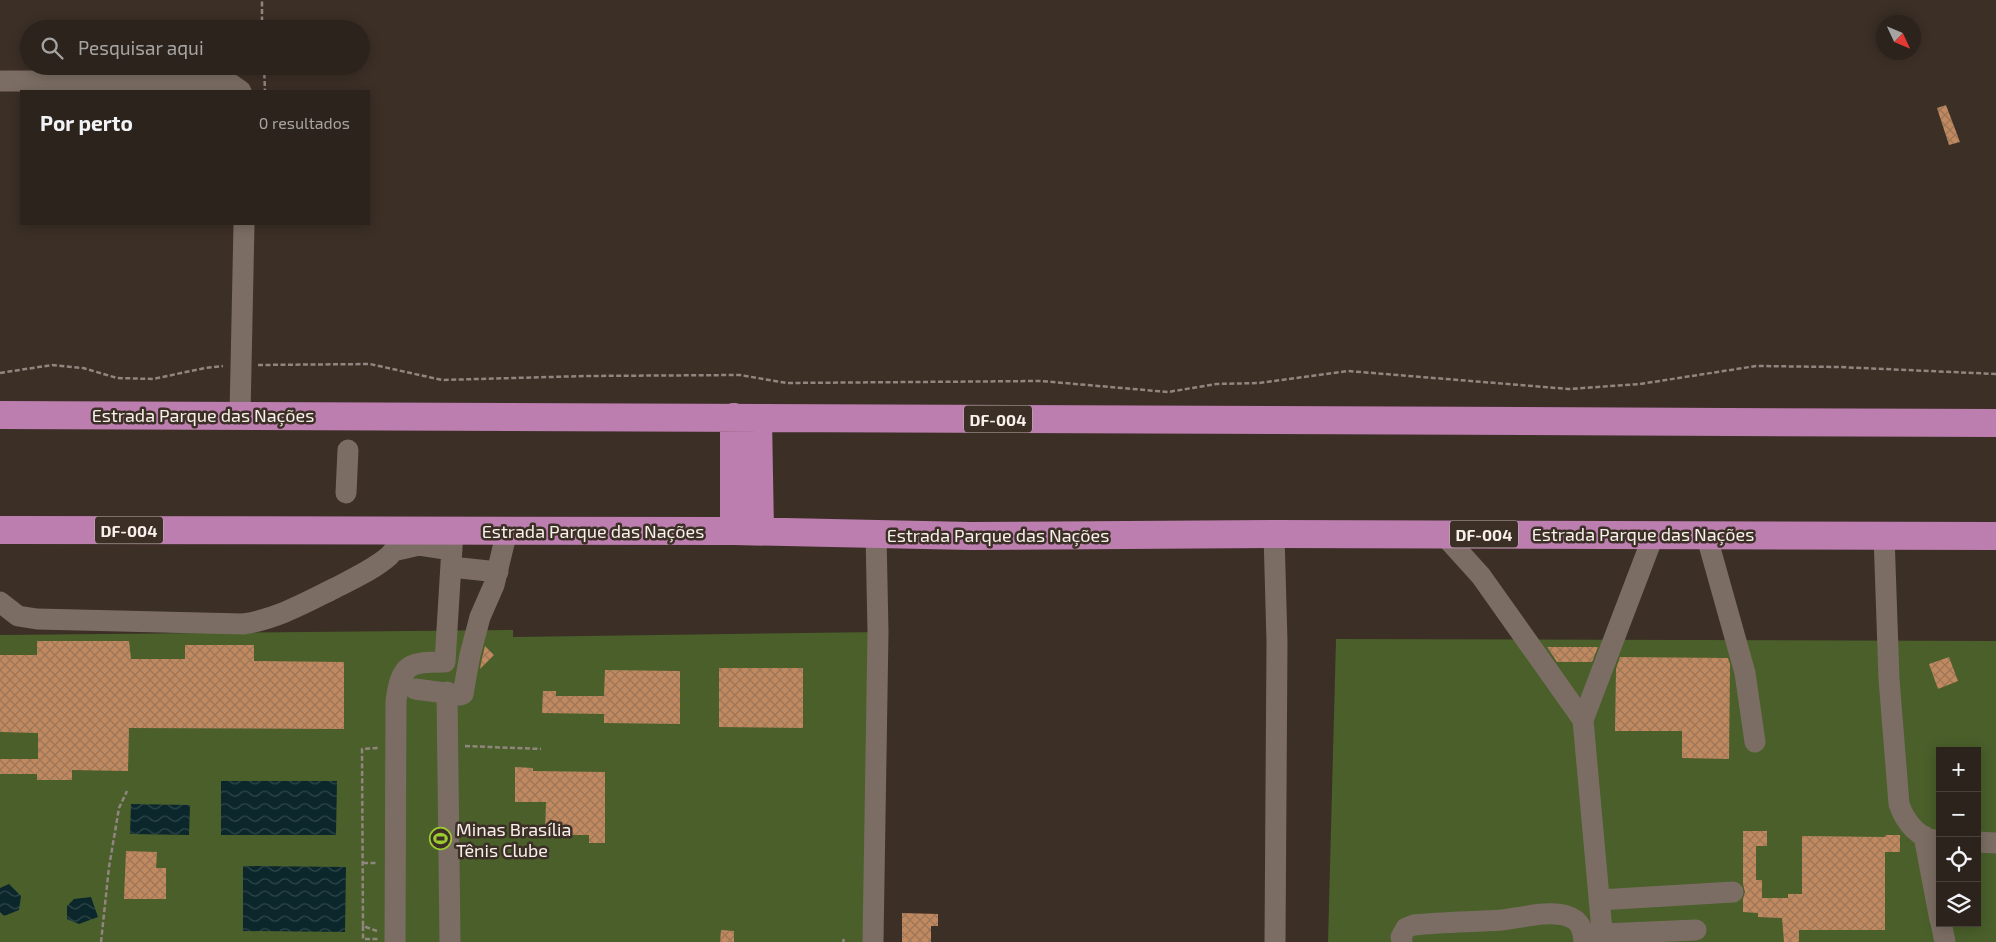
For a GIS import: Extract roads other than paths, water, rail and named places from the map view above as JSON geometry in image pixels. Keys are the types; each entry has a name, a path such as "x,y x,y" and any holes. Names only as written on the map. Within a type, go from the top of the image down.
{"highway":[{"name":"Estrada Parque das Nações","path":"0,415 1996,423"},
{"path":"746,417 747,531"},
{"name":"Estrada Parque das Nações","path":"0,530 400,541 452,549 507,531 747,531 971,536 1274,534 1996,536"}],"street":[{"path":"0,82 200,81 231,84 240,90"},
{"path":"240,415 244,225"},
{"path":"346,493 348,450"},
{"path":"415,689 463,694 470,655 480,617 494,585 507,531"},
{"path":"873,942 878,632 876,534"},
{"path":"1274,534 1277,642 1275,942"},
{"path":"1443,534 1486,583 1583,720"},
{"path":"1596,939 1599,900 1583,720 1654,534"},
{"path":"1706,534 1745,674 1755,742"},
{"path":"1884,535 1889,679 1899,804 1903,815 1911,826 1932,838 1936,882"},
{"path":"0,602 9,617 244,624 262,621 279,615 354,578 381,562 400,541"},
{"path":"387,938 398,681 406,669 418,662 445,662 452,549 498,572"},
{"path":"447,692 450,942"},
{"path":"1981,842 1996,843"},
{"path":"1599,900 1733,892"},
{"path":"1402,942 1401,938 1406,928 1414,925 1501,920 1554,914 1578,921 1596,939 1696,930"},
{"path":"1941,927 1945,942"}],"water":[{"path":"221,781 337,781 336,835 221,835"},
{"path":"131,804 190,805 189,835 130,834"},
{"path":"243,866 346,867 345,932 243,931"},
{"path":"9,884 21,896 19,910 4,916 0,912 0,888"},
{"path":"91,897 98,917 79,924 67,919 67,906 74,899"}],"place":[{"name":"Minas Brasília Tênis Clube","path":"440,839"}]}
